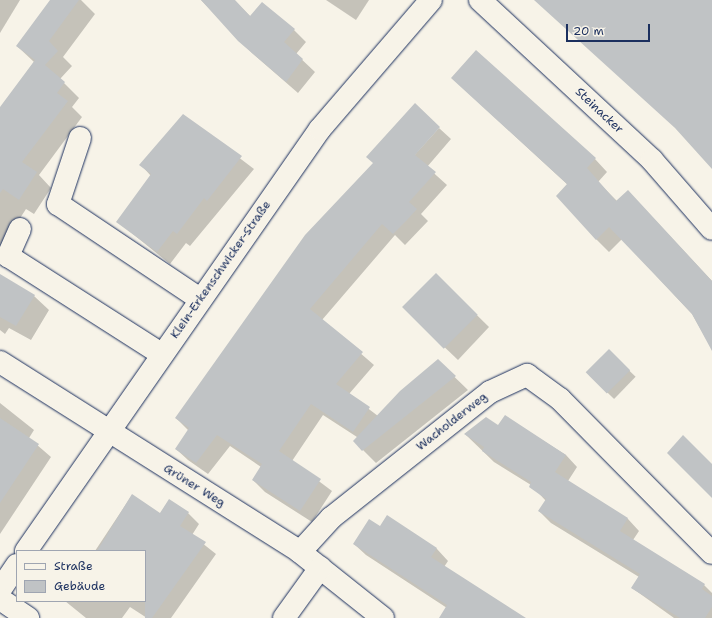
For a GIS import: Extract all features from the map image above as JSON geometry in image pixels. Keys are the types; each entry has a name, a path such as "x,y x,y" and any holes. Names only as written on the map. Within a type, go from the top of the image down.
{"street":[{"name":"Klein-Erkenschwicker-Straße","path":"27,550 106,432 320,129 431,0"},
{"name":"Steinacker","path":"480,0 652,160 712,229"},
{"path":"80,138 58,204 200,299"},
{"path":"20,229 8,256 161,354"},
{"name":"Grüner Weg","path":"0,362 106,432 300,552 382,618"},
{"name":"Wacholderweg","path":"300,552 330,518 490,392 527,375 560,399 712,553"},
{"path":"0,590 16,566"},
{"path":"284,618 320,568"},
{"path":"0,598 28,618"}],"building":[{"path":"50,0 79,0 49,41 58,51 45,65 65,82 57,93 68,101 22,162 37,172 19,200 3,189 0,193 0,107 35,60 16,46"},
{"path":"201,0 235,0 250,16 262,2 295,29 284,42 303,59 286,82 238,41"},
{"path":"534,0 712,0 712,169 675,128"},
{"path":"476,50 596,158 587,168 616,201 628,190 712,281 712,351 692,314 655,275 609,227 596,240 556,196 567,184 451,78"},
{"path":"415,103 440,127 415,155 436,172 409,202 417,209 406,221 393,234 382,224 310,309 363,352 336,384 370,407 353,432 311,404 279,451 321,479 300,511 252,480 262,464 217,435 196,463 175,449 189,428 175,418 305,235 373,163 366,157"},
{"path":"183,114 242,156 207,201 204,198 177,234 173,231 157,252 116,222 151,174 139,165"},
{"path":"436,273 478,315 444,349 402,307"},
{"path":"0,274 35,295 16,326 0,317"},
{"path":"609,349 630,370 607,394 586,372"},
{"path":"438,359 456,376 362,451 353,441 400,391"},
{"path":"505,415 566,455 555,472 628,518 620,531 705,584 702,589 712,596 712,607 705,618 680,618 631,588 640,574 538,511 546,499 529,487 531,482 482,451 484,447 464,434 486,417 498,425"},
{"path":"0,418 39,444 0,503"},
{"path":"683,435 712,464 712,498 667,453"},
{"path":"132,494 160,513 169,499 189,512 180,526 206,542 152,618 145,618 146,550 98,550"},
{"path":"387,515 437,548 431,557 526,618 439,618 447,605 353,544 369,519 380,526"}]}
